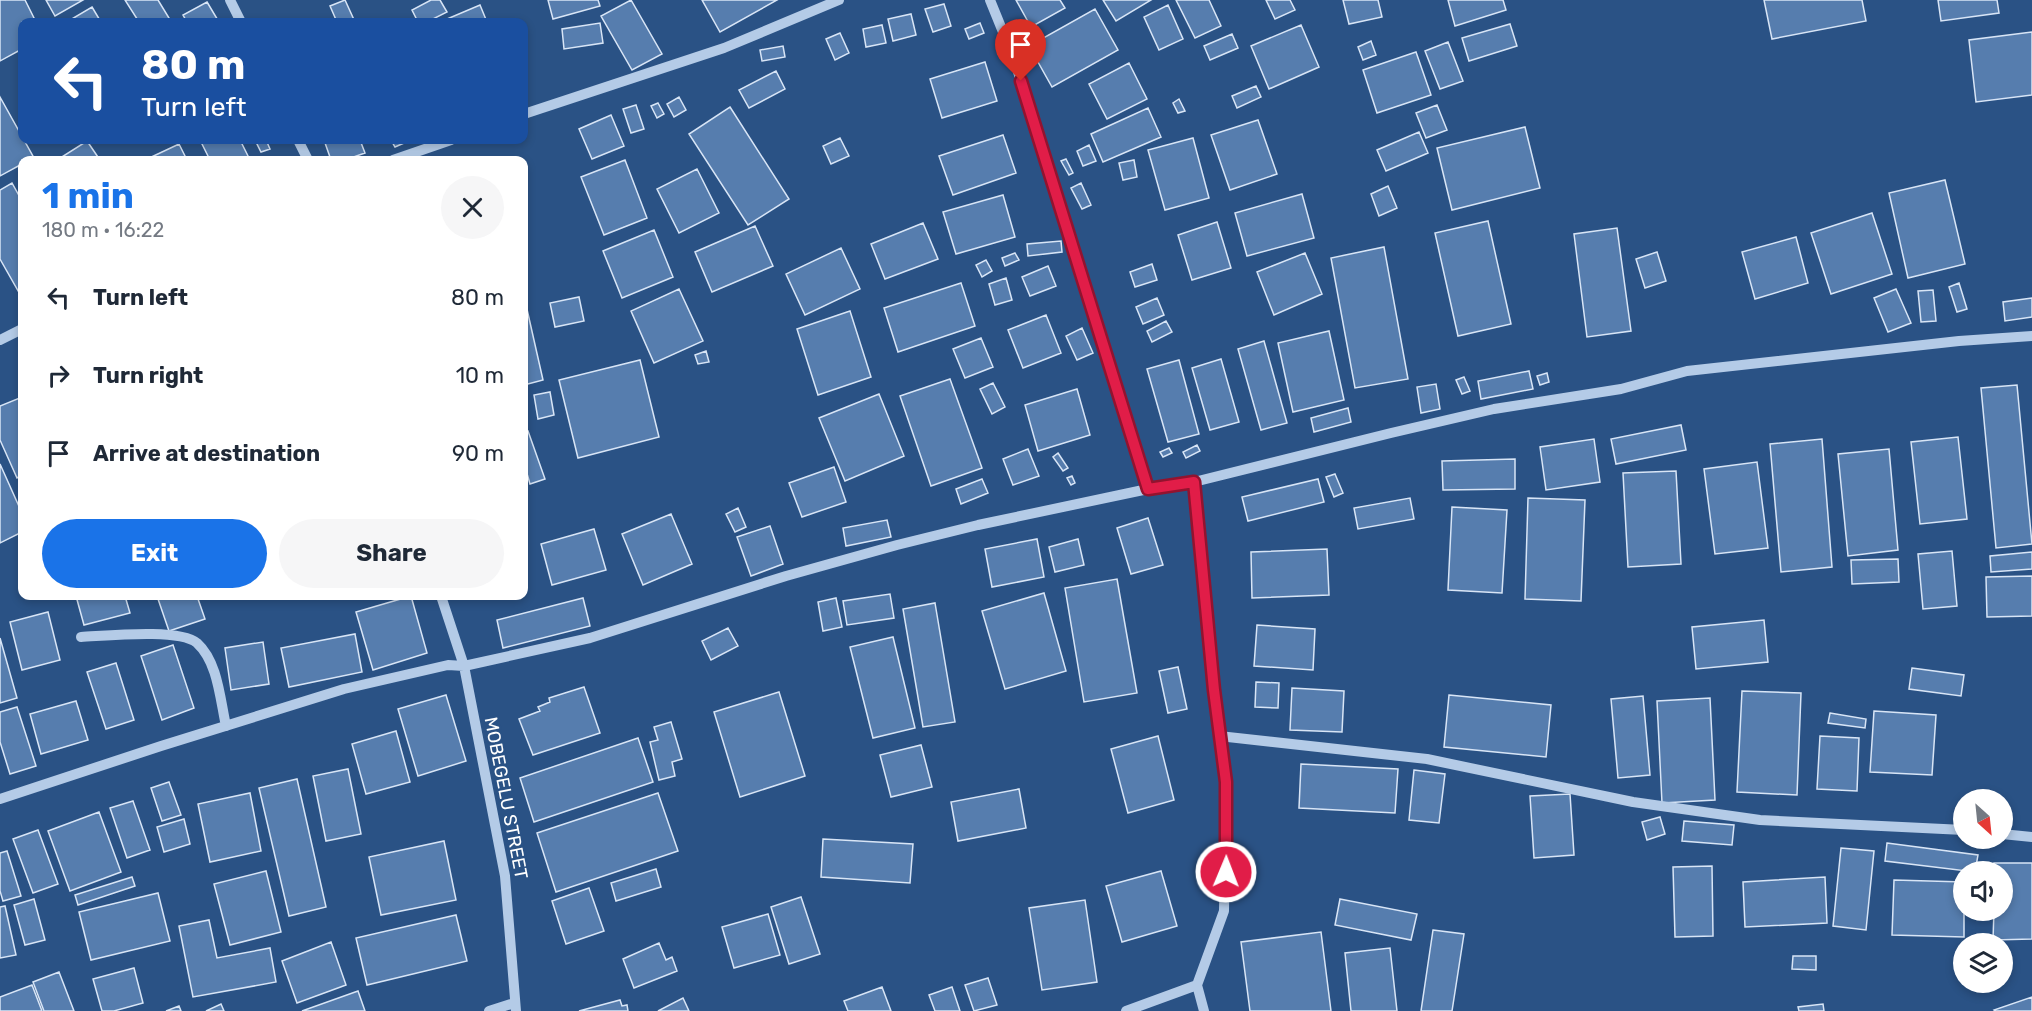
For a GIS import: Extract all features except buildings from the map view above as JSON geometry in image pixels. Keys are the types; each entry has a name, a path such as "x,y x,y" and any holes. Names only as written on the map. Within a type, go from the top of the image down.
{"street":[{"path":"230,0 239,18"},
{"path":"528,113 724,48 839,0"},
{"path":"990,0 1014,59 1148,489"},
{"path":"405,156 439,144"},
{"path":"0,340 18,331"},
{"path":"0,800 344,689 448,665 464,666 590,638 786,576 978,525 1148,489 1194,482 1460,417 1621,389 1687,371 2032,336"},
{"path":"1194,482 1219,736 1226,782 1224,911 1197,985 1204,1011"},
{"name":"MOBEGELU STREET","path":"442,600 464,666 505,876 514,1007"},
{"path":"81,637 166,634 195,641 205,653 215,673 226,726"},
{"path":"1219,736 1427,759 1633,802 1760,820 1953,829"},
{"path":"2013,835 2032,837"},
{"path":"1126,1011 1197,985"},
{"path":"489,1011 514,1007"}],"route":[{"path":"1021,81 1148,489 1194,482 1206,621 1226,782 1226,872"}]}
